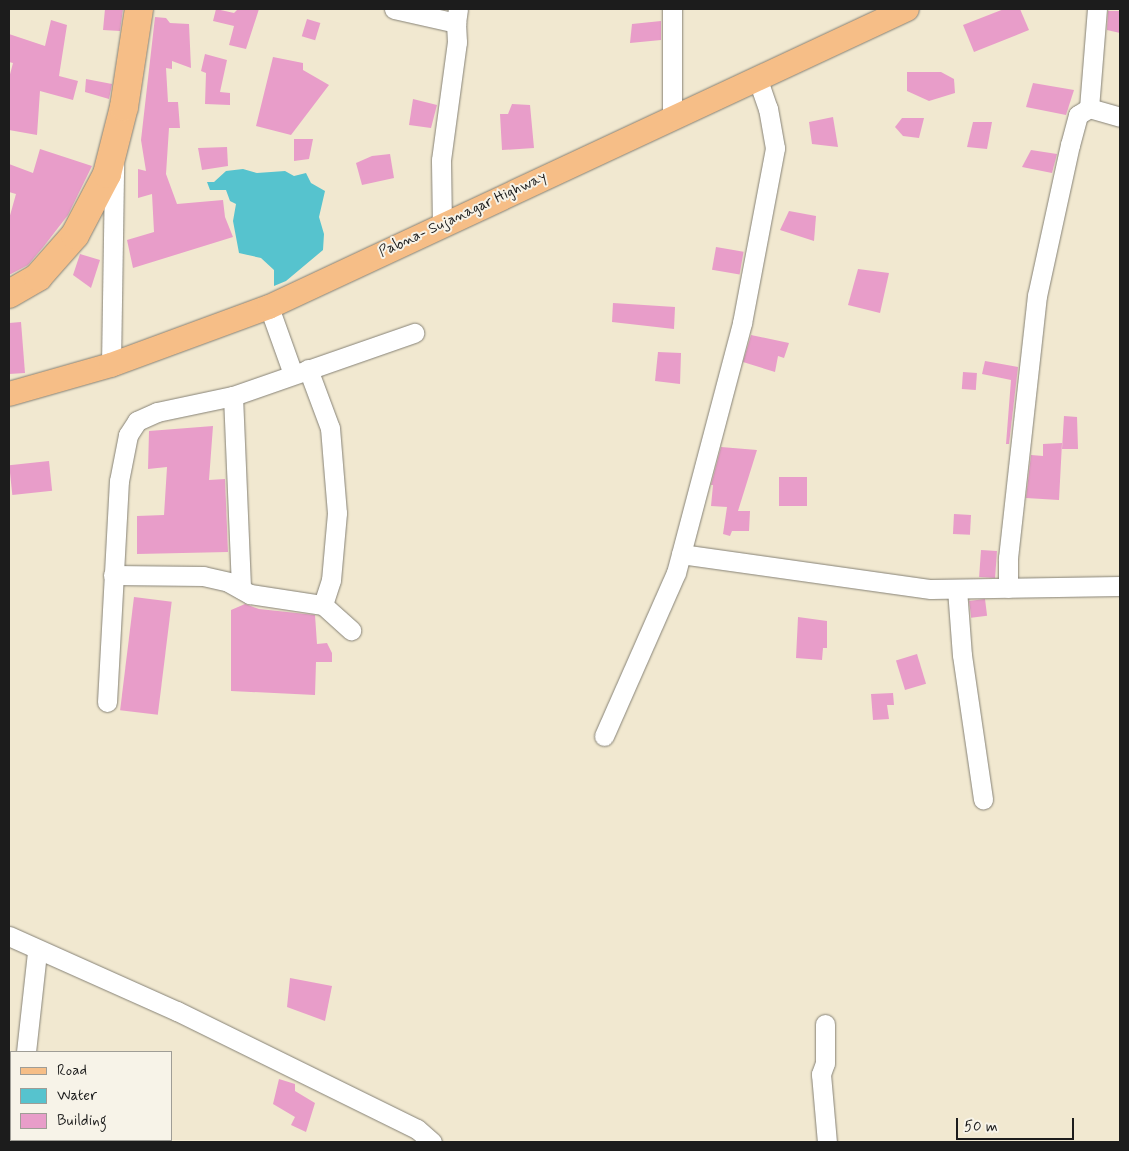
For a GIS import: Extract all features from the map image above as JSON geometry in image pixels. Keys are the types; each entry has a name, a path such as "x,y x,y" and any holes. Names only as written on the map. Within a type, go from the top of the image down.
{"highway":[{"path":"9,294 38,277 75,235 107,174 124,107 139,9"}],"main road":[{"name":"Pabna- Sujanagar Highway","path":"9,394 111,365 270,307 672,117 907,9"}],"street":[{"path":"394,9 457,16 457,42 440,160 442,226"},
{"path":"672,9 672,117"},
{"path":"1089,108 1097,9"},
{"path":"604,736 676,573 742,324 775,148 768,109 757,78"},
{"path":"1008,588 1008,558 1037,296 1070,145 1078,115 1089,108 1120,117"},
{"path":"111,365 115,141"},
{"path":"270,307 330,428 337,513 331,580 324,605"},
{"path":"106,702 119,481 128,434 137,421 157,412 233,396 414,333"},
{"path":"233,396 241,589"},
{"path":"681,554 912,586 957,589 1120,586"},
{"path":"114,575 203,576 250,594 324,605 351,630"},
{"path":"957,589 962,655 983,799"},
{"path":"9,936 37,952 176,1011 417,1129 432,1142"},
{"path":"26,1051 37,952"},
{"path":"824,1024 825,1063 821,1074 827,1142"}],"water":[{"path":"243,169 257,173 285,171 294,176 306,173 311,183 325,191 319,217 324,234 323,250 286,281 274,286 274,270 261,258 239,253 233,221 236,204 230,201 226,190 210,190 207,182 214,182 226,171"}],"building":[{"path":"105,9 123,9 120,31 103,30"},
{"path":"216,9 234,13 238,9 259,9 246,49 229,45 234,26 213,21"},
{"path":"1004,9 1020,9 1029,30 974,52 963,25"},
{"path":"1108,11 1120,11 1120,33 1107,30"},
{"path":"155,17 166,18 170,23 189,24 191,68 172,61 172,69 166,68 168,102 178,102 180,128 169,128 166,174 177,204 223,200 225,217 233,237 133,268 127,240 154,232 152,194 138,198 138,169 146,171 141,140"},
{"path":"307,19 320,23 315,40 302,36"},
{"path":"51,20 67,25 59,76 78,81 73,100 40,91 37,135 9,130 9,78 13,63 9,62 9,34 45,46"},
{"path":"661,21 661,40 630,43 632,24"},
{"path":"205,54 227,60 220,92 230,93 230,105 205,104 206,73 201,71"},
{"path":"273,57 303,63 303,70 329,85 291,135 256,126"},
{"path":"907,72 941,72 954,79 955,93 929,101 907,91"},
{"path":"86,79 112,84 109,99 85,92"},
{"path":"1033,83 1074,90 1066,115 1026,107"},
{"path":"413,99 437,105 431,128 409,125"},
{"path":"512,104 530,105 534,148 502,150 500,114 508,114"},
{"path":"833,117 838,147 812,144 809,122"},
{"path":"902,118 924,118 919,138 903,136 895,127"},
{"path":"973,122 992,122 987,149 967,147"},
{"path":"294,139 313,139 309,159 294,161"},
{"path":"227,147 228,166 202,170 198,148"},
{"path":"40,149 92,166 68,215 28,265 9,275 9,219 16,194 9,192 9,164 33,173"},
{"path":"1031,150 1057,154 1052,173 1022,167"},
{"path":"390,154 394,178 362,185 356,163 372,156"},
{"path":"789,211 816,216 814,241 780,230"},
{"path":"716,247 744,252 740,275 712,270"},
{"path":"80,254 100,260 91,288 73,275"},
{"path":"858,269 889,273 880,313 848,305"},
{"path":"613,303 675,307 674,329 612,322"},
{"path":"21,322 25,373 9,374 9,323"},
{"path":"751,335 789,343 784,358 778,356 775,372 743,362"},
{"path":"658,352 681,353 680,384 655,381"},
{"path":"985,361 1018,367 1009,444 1006,444 1011,380 982,374"},
{"path":"963,372 977,373 976,390 962,389"},
{"path":"1064,416 1077,417 1078,449 1062,449"},
{"path":"213,426 209,480 225,479 228,552 137,554 137,516 164,515 167,467 148,469 149,431"},
{"path":"1062,443 1059,500 1026,498 1031,455 1043,456 1043,444"},
{"path":"721,447 757,450 738,511 750,511 749,531 732,531 730,536 723,534 727,507 711,506 713,485 711,485"},
{"path":"49,461 52,491 12,495 9,465"},
{"path":"779,477 807,477 807,506 779,506"},
{"path":"954,514 971,515 970,535 953,534"},
{"path":"981,550 997,551 995,578 979,577"},
{"path":"134,597 172,602 158,715 120,710"},
{"path":"985,599 987,616 971,618 969,601"},
{"path":"245,604 259,609 315,615 317,644 327,643 332,653 332,662 316,662 315,695 231,691 231,610"},
{"path":"798,617 827,621 827,648 823,648 822,660 796,658"},
{"path":"917,654 926,684 905,690 896,660"},
{"path":"893,693 894,705 887,705 889,719 873,720 871,694"},
{"path":"290,978 332,986 325,1021 287,1007"},
{"path":"279,1079 295,1084 295,1091 315,1103 306,1132 291,1125 295,1117 273,1104"}]}
